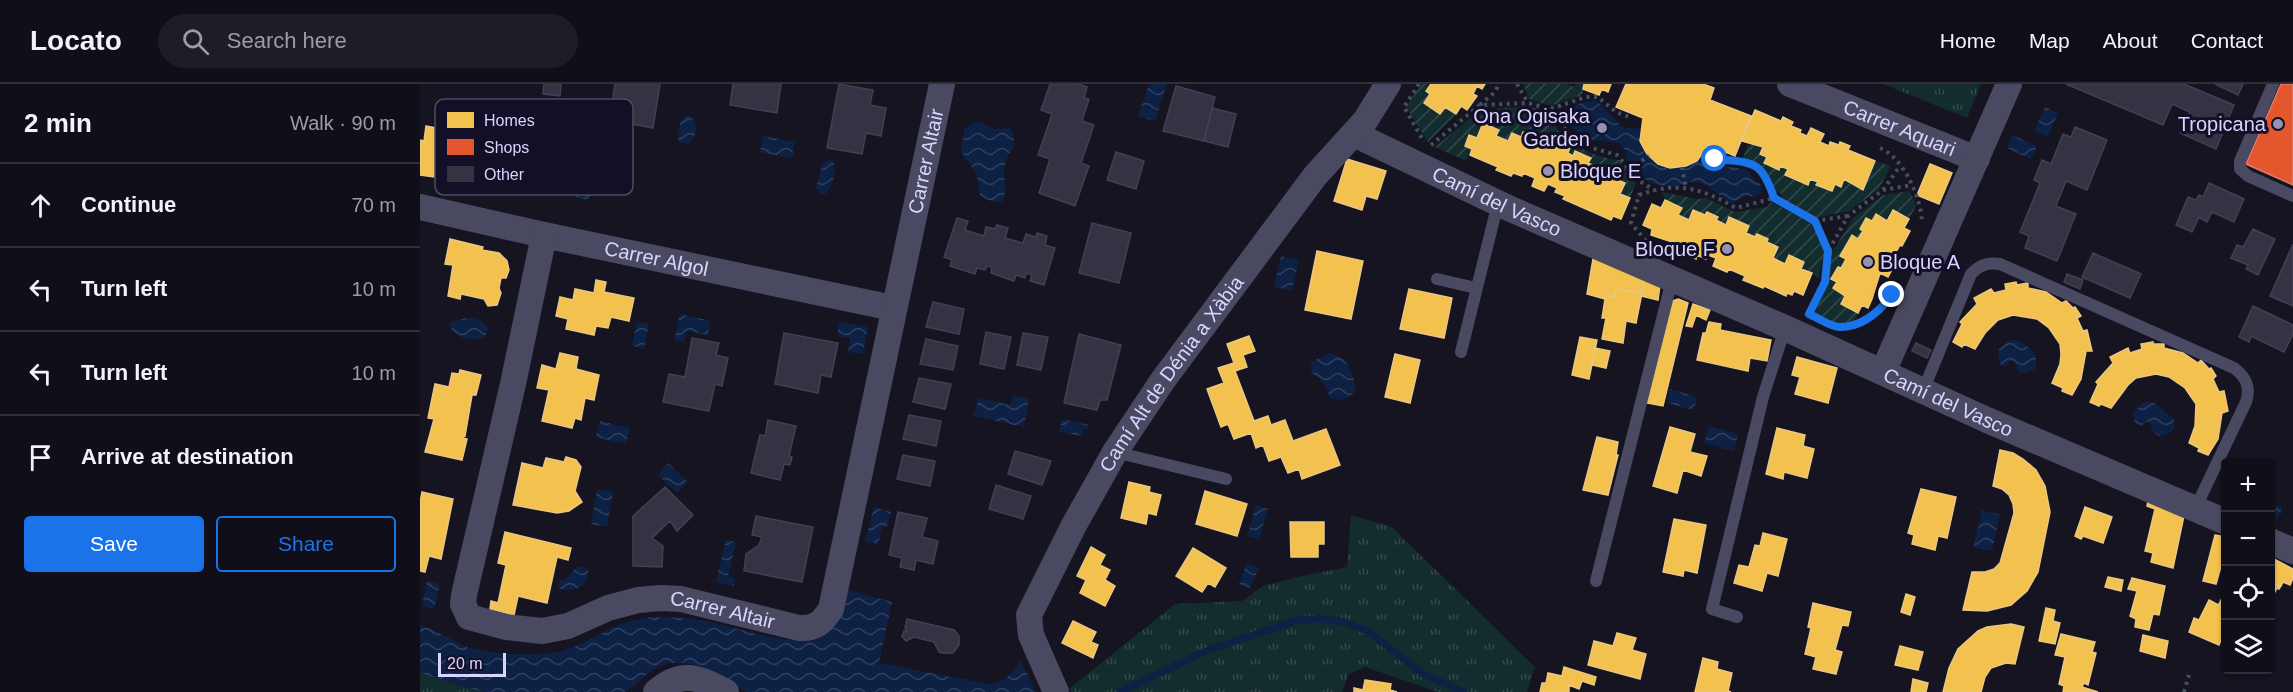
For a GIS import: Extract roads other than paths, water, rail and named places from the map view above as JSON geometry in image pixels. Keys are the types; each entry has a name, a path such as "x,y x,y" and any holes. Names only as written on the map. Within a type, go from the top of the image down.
{"street":[{"name":"Carrer Altair","path":"544,235 513,384 464,595 463,604 469,617 530,631 554,630 608,608 638,600 660,598 681,599 799,628 819,625 831,609 942,84"},
{"name":"Camí Alt de Dénia a Xàbia","path":"1056,691 1031,635 1029,615 1115,452 1163,380 1315,176 1365,121 1388,84"},
{"name":"Carrer Aquari","path":"1791,84 1977,159"},
{"name":"Carrer Aquari","path":"1883,372 2009,84"},
{"name":"Camí del Vasco","path":"1354,134 1498,203 1672,280 1792,319 1883,372 1923,391 2221,520"},
{"name":"Carrer Algol","path":"420,207 893,308"},
{"path":"2275,543 2293,551"},
{"path":"656,692 673,681 691,677 703,679 726,692"}],"lane":[{"path":"2274,84 2240,161 2240,169 2248,176 2293,196"},
{"path":"1461,352 1498,203"},
{"path":"1923,391 1971,274 1983,265 2000,264 2234,368 2243,375 2248,384 2246,402 2195,509"},
{"path":"1437,279 1476,288"},
{"path":"1596,581 1672,280"},
{"path":"1737,617 1712,609 1763,397 1792,319"},
{"path":"1115,452 1226,479"}],"water":[{"path":"1149,84 1167,84 1155,121 1138,116"},
{"path":"1594,100 1622,127 1641,129 1641,142 1645,152 1652,160 1661,165 1683,166 1704,154 1704,165 1708,168 1734,167 1746,170 1761,185 1761,194 1754,197 1746,195 1730,203 1699,183 1689,182 1667,186 1646,180 1630,165 1626,158 1627,152 1619,143 1590,140 1564,122 1564,111"},
{"path":"2045,107 2058,113 2048,137 2034,131"},
{"path":"685,116 693,119 696,133 689,143 680,143 677,136 681,120"},
{"path":"980,122 994,129 1010,128 1013,134 1014,144 1004,169 1005,190 1002,202 993,202 980,196 976,172 964,158 961,148 965,128 972,123"},
{"path":"2012,135 2037,146 2031,159 2007,148"},
{"path":"763,136 795,142 792,158 760,152"},
{"path":"833,161 834,178 826,194 821,194 816,188 823,162"},
{"path":"576,195 590,195 588,200 576,197"},
{"path":"1281,256 1299,260 1292,290 1274,287"},
{"path":"680,314 711,321 708,335 687,331 684,342 674,340"},
{"path":"467,318 485,323 488,329 485,337 464,338 451,329 449,324 451,322"},
{"path":"637,322 649,324 644,349 632,346"},
{"path":"839,322 868,327 863,354 848,352 850,338 837,336"},
{"path":"2017,340 2035,354 2036,369 2020,374 2014,361 2009,361 2006,367 2002,366 1998,360 1999,349 2008,341"},
{"path":"1329,353 1346,362 1354,378 1355,391 1344,399 1330,398 1321,380 1311,371 1311,362"},
{"path":"1670,389 1697,397 1694,410 1667,403"},
{"path":"1013,395 1029,399 1024,427 973,416 979,398 1010,405"},
{"path":"2144,402 2154,403 2174,419 2175,428 2170,433 2159,436 2152,431 2150,422 2141,426 2136,424 2134,411"},
{"path":"1062,419 1089,425 1088,429 1084,429 1082,436 1059,432"},
{"path":"600,421 630,428 626,444 596,437"},
{"path":"1709,426 1738,434 1734,451 1704,443"},
{"path":"668,463 688,482 677,493 658,475"},
{"path":"597,489 613,492 607,527 591,524"},
{"path":"1256,505 1268,509 1259,539 1247,536"},
{"path":"2277,505 2283,508 2275,524 2275,512"},
{"path":"874,507 891,512 887,527 883,526 878,544 865,541"},
{"path":"1982,510 2000,515 1992,551 1973,548"},
{"path":"726,539 736,542 728,576 735,578 734,586 716,582"},
{"path":"1247,563 1259,568 1250,588 1239,584"},
{"path":"580,566 588,569 587,580 584,584 569,590 558,588 559,581"},
{"path":"427,581 440,584 434,609 422,606"},
{"path":"845,589 892,602 879,663 987,684 1007,677 1021,661 1036,692 747,692 714,673 690,664 678,663 666,664 654,669 633,688 624,692 483,692 420,673 420,625 473,649 510,654 556,652 632,620 647,618 695,619 775,638 804,640 817,638 829,631 837,618"}],"waterway":[{"path":"1120,692 1206,651 1298,620 1321,619 1345,622 1369,632 1423,674 1464,692"}],"place":[{"name":"Tropicana","path":"2278,124"},
{"name":"Ona Ogisaka Garden","path":"1602,128"},
{"name":"Bloque E","path":"1548,171"},
{"name":"Bloque F","path":"1727,249"},
{"name":"Bloque A","path":"1868,262"}]}
